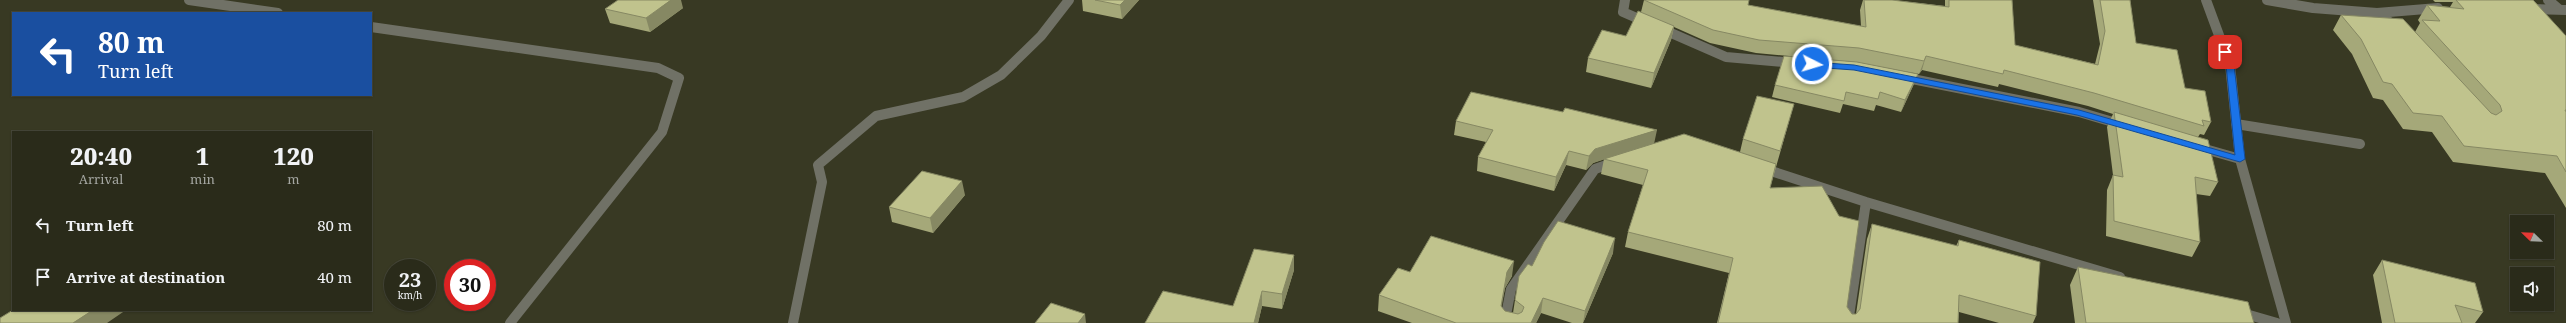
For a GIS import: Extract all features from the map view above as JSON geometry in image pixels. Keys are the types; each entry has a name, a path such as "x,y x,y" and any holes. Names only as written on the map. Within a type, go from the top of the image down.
{"street":[{"path":"189,0 271,12"},
{"path":"792,323 822,182 818,165 876,116 963,97 1001,75 1041,36 1069,0"},
{"path":"1625,0 1623,12 1726,57 1809,64"},
{"path":"2206,0 2230,65 2240,159 2286,323"},
{"path":"2267,0 2313,8 2377,13 2449,7"},
{"path":"2548,0 2563,10"},
{"path":"2520,9 2563,10"},
{"path":"2377,13 2392,22 2402,33"},
{"path":"372,26 658,68 679,78 662,132 510,323"},
{"path":"1893,76 2079,112 2130,127"},
{"path":"2236,124 2284,133 2360,144"},
{"path":"2189,144 2240,159"},
{"path":"1515,323 1505,320 1511,289 1595,169 1624,160"},
{"path":"1748,164 1866,202 2133,280"},
{"path":"1848,323 1866,202"},
{"path":"2232,310 2277,323"}],"building":[{"path":"618,0 671,0 646,18 605,9"},
{"path":"1095,0 1125,0 1120,5"},
{"path":"1644,0 1749,0 1748,5 1866,27 1864,0 1892,0 1949,7 1949,0 2012,0 2015,45 2098,65 2105,31 2100,0 2130,0 2136,43 2177,50 2185,88 2205,91 2211,122 2202,120 2204,126 2094,93 2004,70 2003,74 1926,56 1924,61 1859,48 1759,40 1713,30"},
{"path":"2456,0 2533,0 2566,36 2566,172 2557,156 2464,146 2442,116 2413,113 2392,84 2383,82 2361,39 2341,15 2403,19 2491,113 2496,115 2502,111 2500,105 2422,20 2440,21 2427,5 2464,9"},
{"path":"1638,11 1674,26 1654,73 1588,58 1602,30 1626,36"},
{"path":"1784,56 1857,62 1918,74 1905,100 1880,92 1878,99 1846,92 1844,101 1775,85"},
{"path":"1471,92 1563,112 1565,108 1657,130 1595,149 1589,156 1569,151 1556,177 1478,157 1493,130 1456,121"},
{"path":"1757,96 1794,104 1780,151 1743,139"},
{"path":"2114,112 2208,140 2218,182 2195,177 2200,242 2114,221 2113,175 2123,177"},
{"path":"1684,134 1776,164 1770,188 1822,186 1839,216 1859,221 1847,307 1852,314 1856,314 1860,309 1872,224 1958,246 1959,240 2040,262 2036,316 1959,295 1958,323 1718,323 1733,258 1628,232 1648,170 1604,159"},
{"path":"922,171 962,181 930,218 889,207"},
{"path":"1558,221 1615,238 1585,311 1543,298 1531,323 1456,323 1379,295 1398,268 1410,272 1431,236 1514,261 1507,272 1501,306 1505,311 1518,314 1522,312 1524,307 1515,300 1519,276 1528,264 1532,266 1544,242"},
{"path":"1254,249 1294,255 1282,294 1262,291 1254,323 1145,323 1163,291 1233,306"},
{"path":"2382,260 2475,283 2483,312 2455,305 2462,323 2395,323"},
{"path":"2078,267 2248,302 2254,323 2086,323"},
{"path":"1051,303 1085,314 1078,323 1035,323"},
{"path":"12,311 91,311 73,323 0,323 0,318"}],"route":[{"path":"1812,64 1854,68 2079,112 2240,159 2230,65 2225,52"}]}
